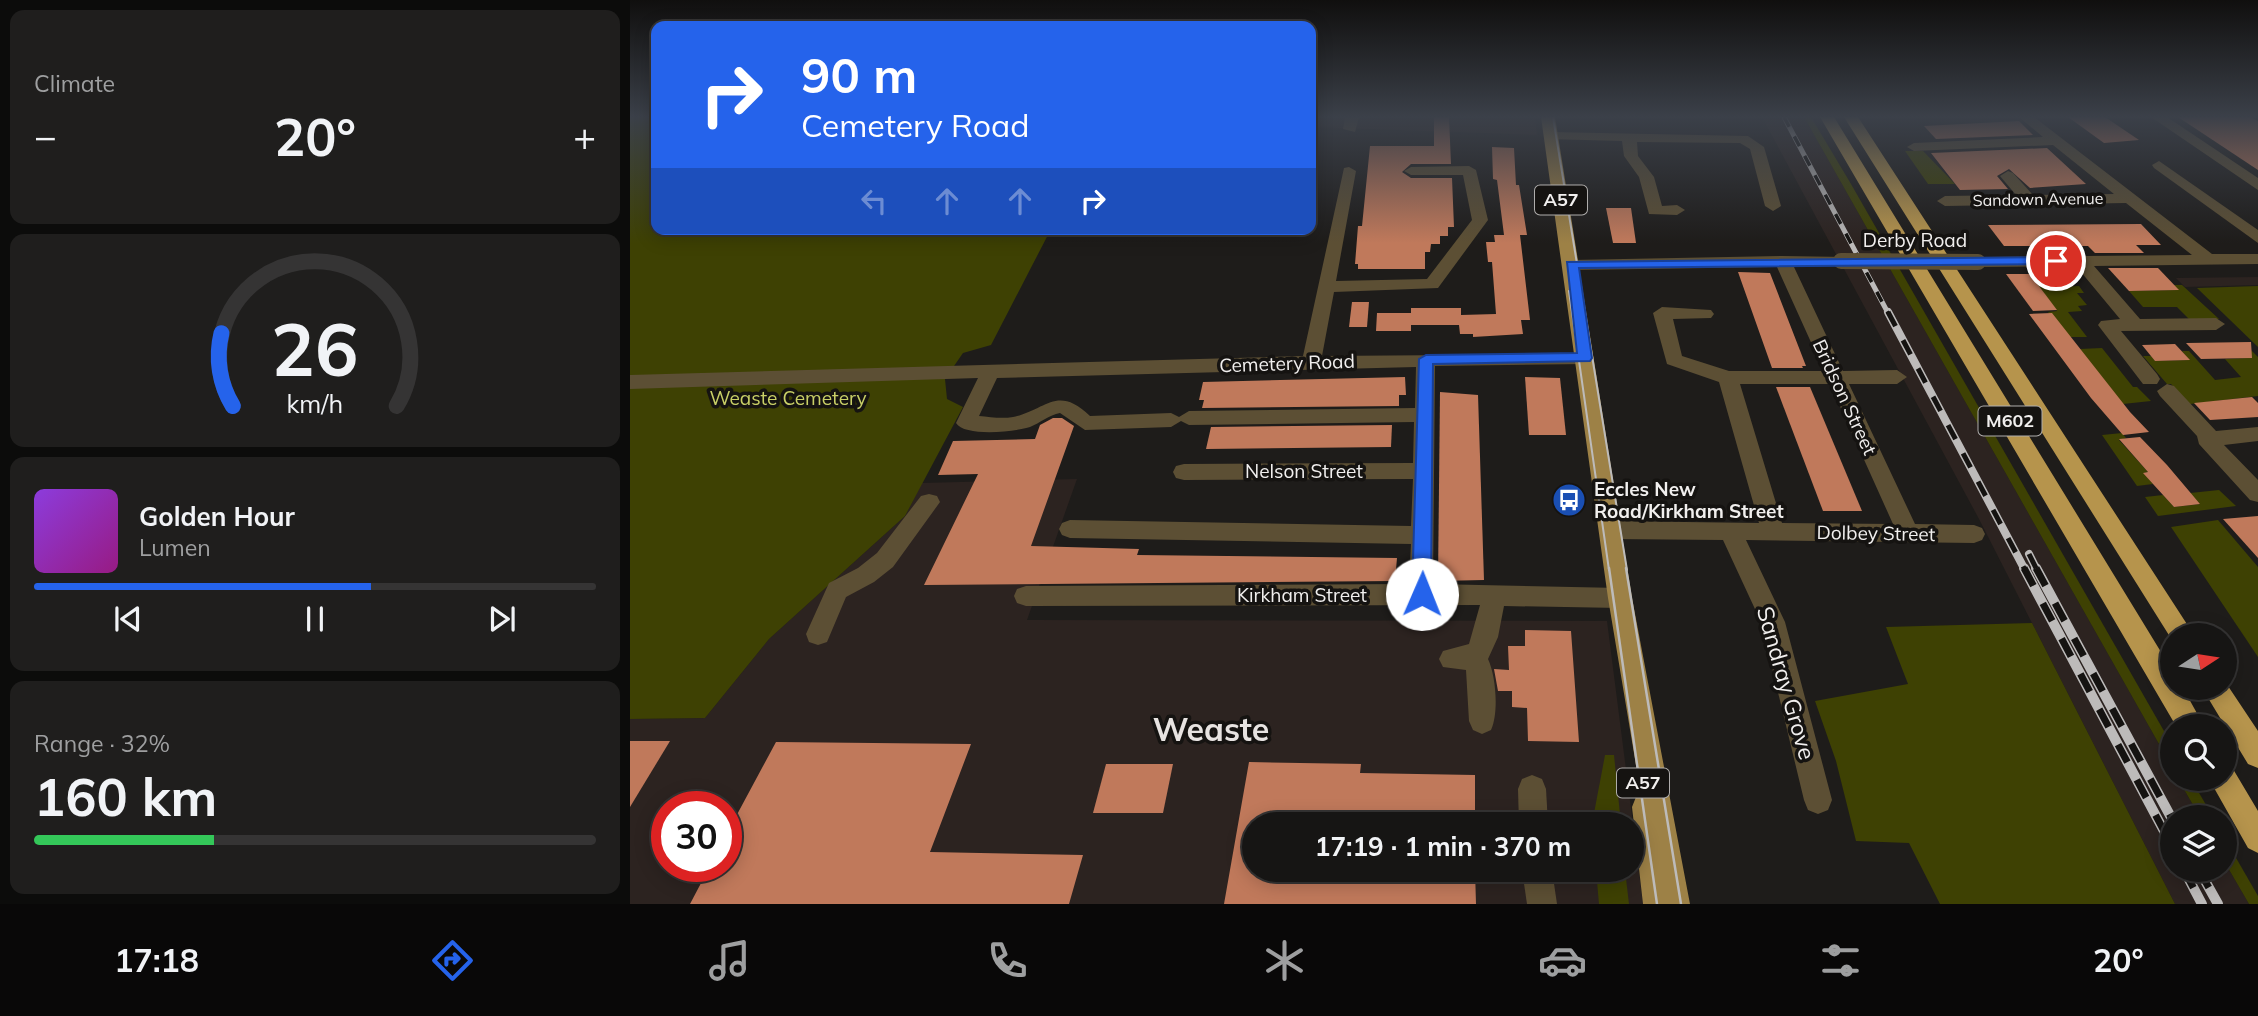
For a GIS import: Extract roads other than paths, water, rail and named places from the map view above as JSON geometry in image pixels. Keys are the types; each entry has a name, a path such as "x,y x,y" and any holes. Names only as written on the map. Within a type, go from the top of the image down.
{"highway":[{"name":"M602","path":"1852,159 2185,714"},
{"name":"M602","path":"1878,159 2174,623"},
{"path":"2223,700 2258,755"},
{"path":"2230,791 2258,838"}],"main road":[{"name":"A57","path":"1555,159 1620,598 1675,904"},
{"name":"A57","path":"1631,663 1658,904"}],"street":[{"path":"1633,159 1646,177 1655,211 1677,210"},
{"path":"1760,159 1773,206"},
{"path":"2080,159 2210,260"},
{"path":"2220,159 2258,185"},
{"path":"2159,165 2258,238"},
{"path":"1326,287 1432,284 1480,220 1469,170 1411,171"},
{"path":"1311,362 1349,172"},
{"path":"2008,176 2028,200"},
{"name":"Sandown Avenue","path":"1945,201 2130,198"},
{"name":"Derby Road","path":"1572,265 1783,261 2258,259"},
{"name":"Bridson Street","path":"1783,261 1908,533"},
{"path":"2081,261 2135,325"},
{"path":"1705,314 1662,313 1674,360 1728,378 1897,377"},
{"path":"2212,439 2158,385 2107,325 2216,324"},
{"name":"Cemetery Road","path":"630,382 1426,359 1585,358"},
{"path":"1422,594 1426,359"},
{"path":"990,373 966,423 1020,423 1038,411 1065,407 1073,410 1084,423 1423,415"},
{"path":"1728,378 1773,531"},
{"path":"2258,434 2206,439 2258,494"},
{"name":"Nelson Street","path":"1184,472 1424,471"},
{"path":"817,634 837,590 866,575 885,560 929,502"},
{"path":"1070,529 1423,535"},
{"name":"Dolbey Street","path":"1610,530 1974,534"},
{"name":"Sandray Grove","path":"1730,531 1773,622 1818,800"},
{"name":"Kirkham Street","path":"1026,596 1422,594 1620,598"},
{"path":"1482,720 1479,667 1462,658 1480,651 1493,610 1492,596"},
{"path":"1532,789 1533,812"},
{"path":"1539,882 1542,904"}],"tram line":[{"path":"1560,159 1627,570"},
{"path":"1569,291 1609,570"},
{"path":"1609,568 1657,904"},
{"path":"1626,568 1681,904"}],"railway":[{"path":"1806,159 1888,313"},
{"path":"1888,312 2025,570"},
{"path":"2029,554 2036,568"},
{"path":"2024,568 2160,823"},
{"path":"2036,568 2164,805"},
{"path":"2190,882 2202,904"},
{"path":"2206,882 2218,904"}],"place":[{"name":"Eccles New Road/Kirkham Street","path":"1569,500"}],"district":[{"name":"Weaste","path":"1211,730"}],"park label":[{"name":"Weaste Cemetery","path":"788,398"}]}
